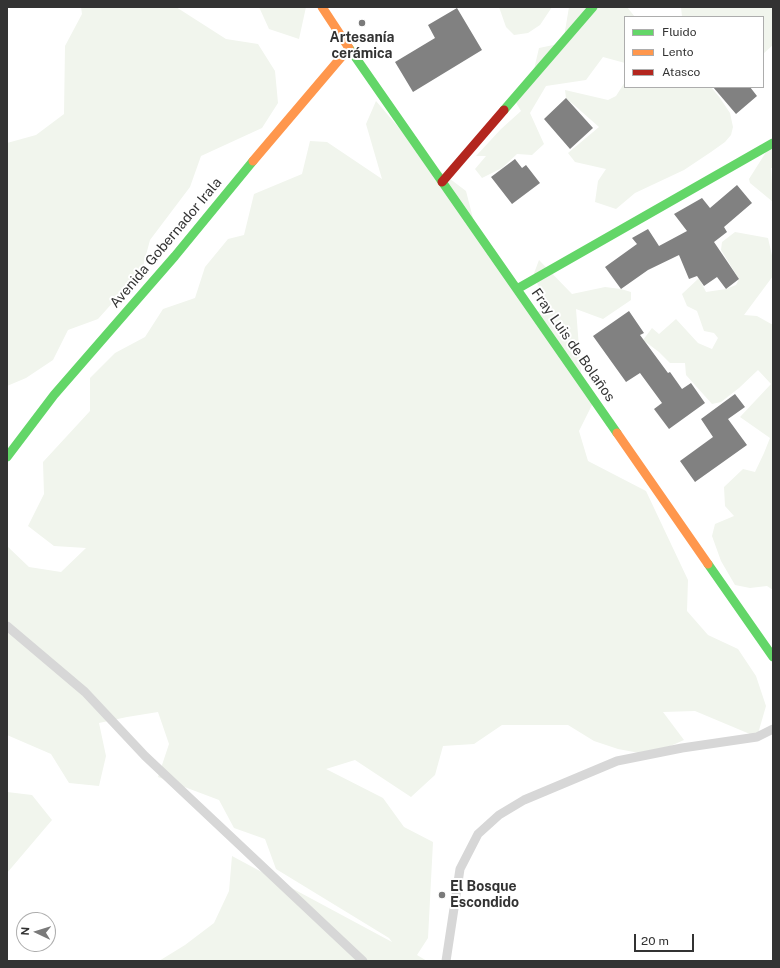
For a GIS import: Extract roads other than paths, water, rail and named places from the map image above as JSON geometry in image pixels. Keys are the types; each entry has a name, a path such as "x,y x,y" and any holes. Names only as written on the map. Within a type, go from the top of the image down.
{"street":[{"name":"Fray Luis de Bolaños","path":"322,7 773,657"},
{"path":"442,182 592,7"},
{"name":"Avenida Gobernador Irala","path":"7,457 54,395 175,256 349,48"},
{"path":"517,289 773,143"}],"lane":[{"path":"7,626 85,692 145,756 362,961"},
{"path":"446,961 460,869 478,834 498,815 524,800 617,761 682,748 757,737 773,729"}],"place":[{"name":"Artesanía cerámica","path":"362,23"},
{"name":"El Bosque Escondido","path":"442,895"}]}
